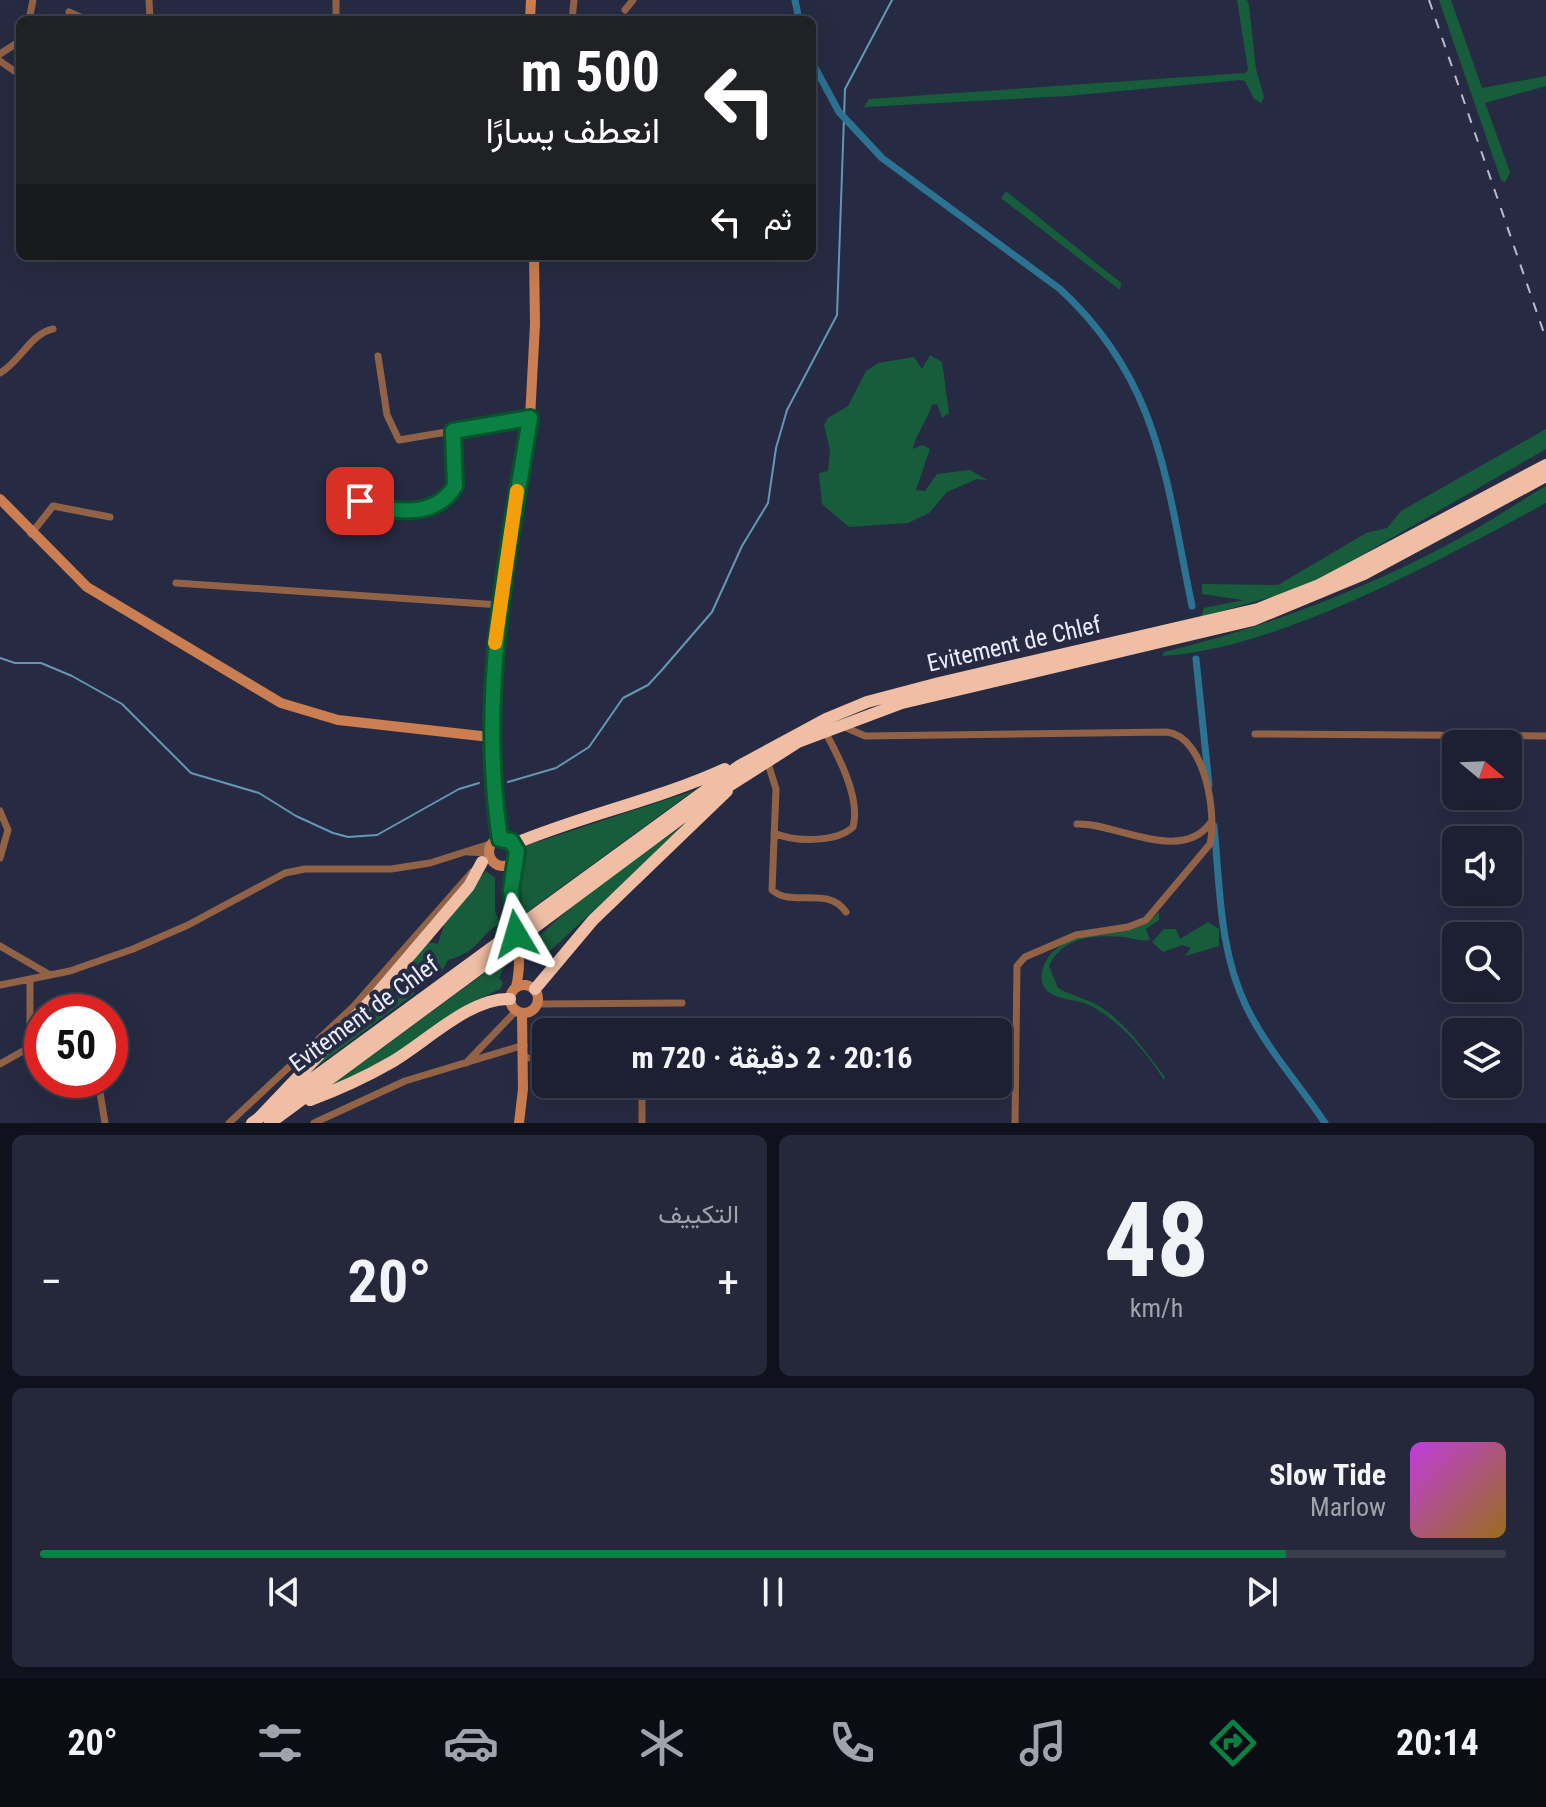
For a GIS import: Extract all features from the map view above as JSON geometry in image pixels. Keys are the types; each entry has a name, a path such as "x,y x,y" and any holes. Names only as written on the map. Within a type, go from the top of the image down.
{"highway":[{"name":"Evitement de Chlef","path":"525,929 764,756 867,702 1270,605 1319,585 1546,465"},
{"name":"Evitement de Chlef","path":"525,929 740,777 764,756 838,724 902,703 1253,620 1364,574 1546,476"},
{"path":"514,844 550,829 686,787 764,756"},
{"path":"533,988 593,920 708,813 740,777"},
{"path":"261,1121 376,995 469,886 492,853"},
{"path":"504,944 525,929"},
{"name":"Evitement de Chlef","path":"261,1121 504,944"},
{"name":"Evitement de Chlef","path":"261,1121 295,1105 504,944"},
{"path":"295,1105 392,1062 476,1006 516,1003"}],"main road":[{"path":"511,890 492,853 490,737 500,605 530,418 536,308 534,260"},
{"path":"0,499 31,534 87,587 281,703 338,720 490,737"},
{"path":"492,853 514,844 517,854 511,890 519,955 516,1003 524,1045 519,1123"},
{"path":"492,853 503,866 514,861"},
{"path":"516,1003 530,1013 538,1004 519,955"},
{"path":"516,1003 533,988"}],"street":[{"path":"625,10 633,0"},
{"path":"69,12 78,16"},
{"path":"0,373 28,350 40,334 53,329"},
{"path":"378,356 387,415 397,439 405,441 530,418"},
{"path":"334,489 393,511 412,512 430,505 455,486 453,431"},
{"path":"31,534 53,506 110,517"},
{"path":"176,583 500,605"},
{"path":"838,724 865,736 1178,734 1187,740 1201,763 1212,836 1207,850 1146,920 1076,935 1025,957 1017,966 1015,1123"},
{"path":"774,833 788,838 807,838 840,835 853,827 854,809 844,775 824,730"},
{"path":"1255,734 1546,736"},
{"path":"764,756 776,789 772,890 781,895 832,899 846,912"},
{"path":"0,811 8,830 6,847 0,858"},
{"path":"1077,824 1095,823 1133,838 1161,840 1196,835 1211,822"},
{"path":"0,985 50,975 133,949 188,925 285,873 305,869 391,869 466,852 492,853"},
{"path":"229,1123 353,1007 492,853"},
{"path":"0,946 50,975"},
{"path":"30,980 30,994"},
{"path":"464,1065 516,1003"},
{"path":"538,1004 682,1003"},
{"path":"314,1123 405,1081 524,1045"},
{"path":"0,1064 24,1050"},
{"path":"524,1058 532,1058"},
{"path":"101,1098 105,1123"},
{"path":"642,1098 642,1123"}],"green space":[{"path":"1237,0 1247,0 1249,6 1256,69 1264,97 1261,103 1254,99 1245,81 1240,80 1067,96 864,107 869,99 1245,73 1248,70"},
{"path":"1439,0 1451,0 1482,88 1546,76 1546,86 1485,103 1510,172 1505,182 1501,180"},
{"path":"1006,191 1121,283 1120,290 1001,198"},
{"path":"930,355 942,362 949,413 942,418 937,404 932,405 916,438 913,449 922,445 930,449 916,490 925,491 937,474 970,470 987,480 977,479 947,492 929,513 908,523 849,527 822,504 819,473 828,471 830,450 824,425 828,418 848,406 866,371 878,363 914,357 922,369"},
{"path":"1546,429 1546,449 1329,574 1292,591 1201,617 1204,608 1243,600 1202,594 1202,584 1278,585 1366,533 1387,528 1401,511"},
{"path":"1546,486 1546,503 1459,550 1359,598 1257,637 1208,650 1162,656 1164,652 1273,620 1377,579 1458,539"},
{"path":"693,791 519,918 514,918 518,899 518,862 525,846"},
{"path":"692,819 537,963 526,958 530,947 570,909"},
{"path":"486,871 495,878 495,911 500,924 473,948 448,960 441,973 418,977 414,994 284,1091 428,942 438,944 447,916"},
{"path":"1159,912 1159,920 1146,929 1150,940 1091,937 1071,943 1055,956 1049,966 1058,988 1099,1006 1127,1029 1165,1077 1164,1080 1139,1046 1107,1016 1084,1003 1052,994 1042,982 1049,956 1068,941 1136,926"},
{"path":"1208,922 1219,929 1219,946 1185,956 1191,948 1182,945 1163,952 1152,942 1164,929 1176,929 1180,939"},
{"path":"504,959 508,960 499,978 503,983 500,989 466,1005 377,1066 327,1088"}],"waterway":[{"path":"795,0 798,16"},
{"path":"508,782 556,768 589,747 623,698 648,685 712,612 742,546 768,503 776,448 787,410 837,315 845,89 892,0"},
{"path":"816,69 839,112 882,158 1060,289 1093,324 1119,360 1139,397 1154,435 1192,606"},
{"path":"0,658 15,663 41,663 72,676 122,704 191,773 259,793 296,816 348,837 377,835 459,789 479,783"},
{"path":"1196,659 1209,785"},
{"path":"1214,826 1222,918 1237,985 1263,1037 1325,1123"}],"railway":[{"path":"1429,0 1546,339"}],"slow traffic":[{"path":"495,643 517,491"}],"route":[{"path":"360,501 393,511 412,512 430,505 447,496 455,486 453,431 530,418 507,551 495,647 490,737 500,839 511,841 517,851 511,890 516,934"}]}
